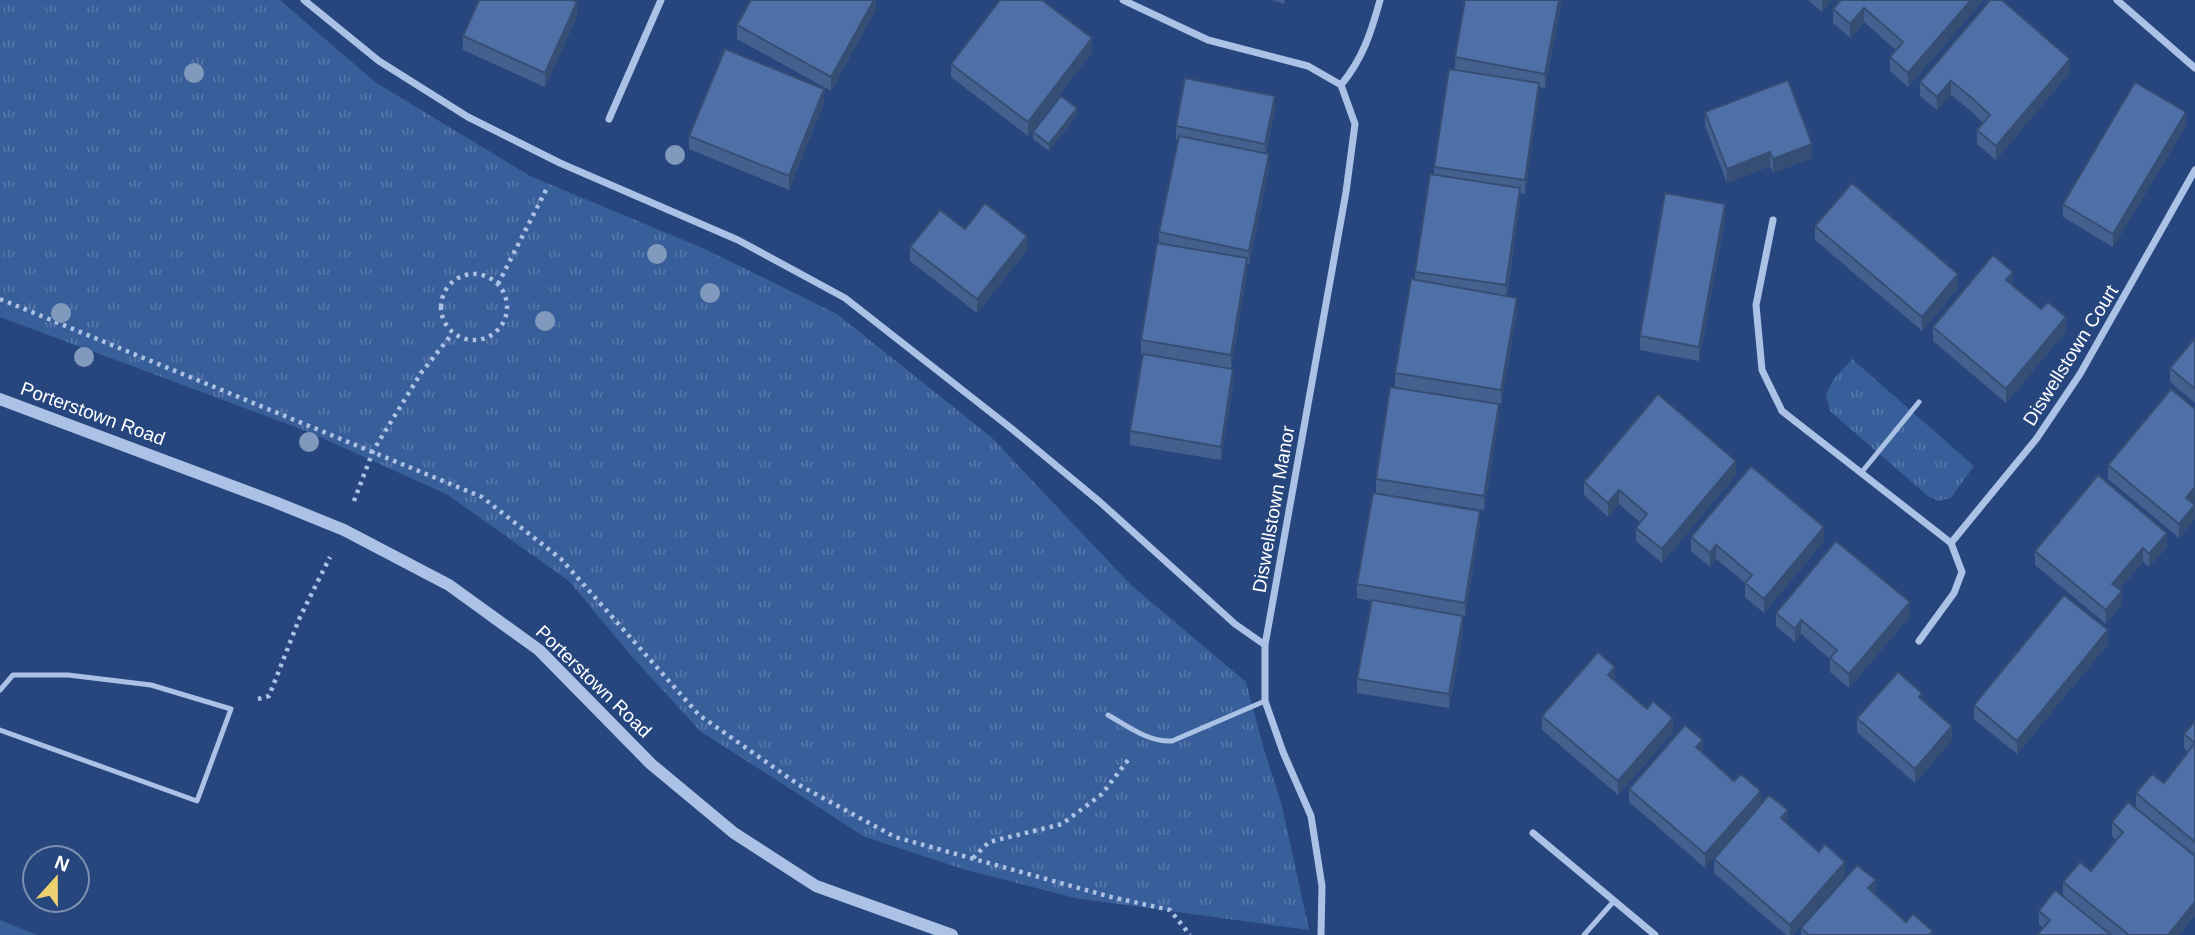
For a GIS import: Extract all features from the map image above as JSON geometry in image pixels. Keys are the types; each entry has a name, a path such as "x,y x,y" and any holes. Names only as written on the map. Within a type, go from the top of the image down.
{"street":[{"path":"304,0 379,61 468,117 560,163 738,240 845,298 1032,445 1100,502 1235,624 1265,645"},
{"path":"609,119 661,0"},
{"path":"1124,0 1208,40 1308,66 1341,85 1357,65 1373,28 1380,0"},
{"path":"2117,0 2195,68"},
{"name":"Diswellstown Manor","path":"1321,935 1322,886 1311,816 1283,752 1265,701 1265,645 1348,178 1355,124 1341,85"},
{"name":"Diswellstown Court","path":"1951,543 2038,438 2080,374 2195,170"},
{"path":"1773,220 1756,304 1762,370 1782,411 1951,543 1962,572 1954,593 1919,641"},
{"name":"Porterstown Road","path":"0,399 344,530 449,585 539,650 651,764 734,834 816,886 952,935"},
{"path":"1533,833 1655,935"}],"lane":[{"path":"1861,473 1919,402"},
{"path":"0,691 13,675 68,675 151,685 231,709 197,801 0,730"},
{"path":"1108,715 1144,736 1160,741 1172,741 1265,701"},
{"path":"1584,935 1614,901"}],"path":[{"path":"469,273 485,275 498,284 505,294 507,307 505,319 498,331 484,340 468,341 452,334 443,321 439,306 443,290 454,279 469,273"},
{"path":"0,299 482,497 561,559 699,715 799,785 895,837 1111,897 1170,910 1190,935"},
{"path":"972,859 989,842 1062,824 1102,794 1144,736"}],"green space":[{"path":"0,0 280,0 375,82 530,176 705,249 837,314 991,437 1130,584 1246,682 1282,806 1309,930 1075,898 966,870 865,837 700,731 634,659 569,581 448,495 309,432 0,317"},
{"path":"1852,359 1974,466 1951,498 1939,501 1929,497 1830,411 1826,395 1833,380"},
{"path":"0,920 37,935 0,935"}],"building":[{"path":"479,0 577,2 545,73 463,36"},
{"path":"751,0 874,0 831,77 737,25"},
{"path":"1000,0 1042,0 1092,38 1028,122 951,64"},
{"path":"1465,0 1559,0 1545,74 1455,57"},
{"path":"1841,0 1971,0 1908,73 1890,57 1903,42 1864,8 1850,24 1833,9"},
{"path":"1990,0 2002,0 2070,59 1996,146 1977,130 1990,115 1972,98 1951,81 1937,97 1920,82"},
{"path":"725,49 824,89 789,176 689,136"},
{"path":"1449,69 1539,83 1525,180 1434,167"},
{"path":"1185,78 1275,96 1265,144 1176,126"},
{"path":"1788,80 1812,144 1773,159 1770,152 1727,169 1705,112"},
{"path":"2135,82 2186,112 2113,234 2063,204"},
{"path":"1061,96 1077,108 1049,144 1033,132"},
{"path":"1179,136 1269,154 1249,251 1159,232"},
{"path":"1430,174 1520,188 1506,285 1415,272"},
{"path":"1852,183 1958,274 1922,317 1815,226"},
{"path":"1665,193 1725,204 1699,347 1640,336"},
{"path":"985,203 1027,236 977,299 910,247 940,210 965,229"},
{"path":"1157,243 1247,258 1231,355 1141,340"},
{"path":"1993,255 2013,272 2006,280 2041,309 2048,302 2066,317 2006,389 1933,327"},
{"path":"1411,279 1517,298 1501,390 1395,373"},
{"path":"2195,338 2195,389 2170,368"},
{"path":"1143,354 1233,369 1221,447 1130,431"},
{"path":"1390,387 1499,404 1484,496 1376,479"},
{"path":"2171,389 2195,409 2195,487 2186,498 2195,505 2179,524 2108,465"},
{"path":"1658,394 1736,461 1662,549 1636,528 1647,514 1619,490 1608,503 1584,482"},
{"path":"1751,466 1824,527 1764,599 1745,583 1752,575 1716,545 1710,553 1691,537"},
{"path":"2098,475 2167,533 2149,554 2143,548 2112,584 2122,591 2106,610 2035,551"},
{"path":"1373,493 1480,511 1465,603 1357,584"},
{"path":"1836,541 1910,602 1849,674 1830,658 1837,650 1801,620 1795,629 1776,613"},
{"path":"2064,595 2108,630 2017,741 1974,705"},
{"path":"1372,600 1463,616 1449,694 1357,679"},
{"path":"1598,652 1615,667 1608,675 1647,709 1653,701 1673,718 1618,781 1542,716"},
{"path":"1898,672 1922,693 1919,697 1952,726 1915,769 1857,718"},
{"path":"2195,721 2195,743 2184,734"},
{"path":"1685,725 1703,740 1696,747 1734,781 1741,774 1761,791 1705,854 1629,789"},
{"path":"2195,743 2195,842 2136,793 2152,774 2164,783"},
{"path":"1769,795 1788,810 1781,818 1819,852 1825,844 1845,862 1790,925 1714,859"},
{"path":"2128,802 2195,856 2195,902 2168,935 2129,935 2063,882 2080,862 2091,871 2123,832 2112,822"},
{"path":"1857,865 1876,880 1868,888 1906,922 1913,914 1933,931 1929,935 1809,935 1801,928"},
{"path":"2055,890 2111,935 2037,935 2050,920 2039,911"}]}
